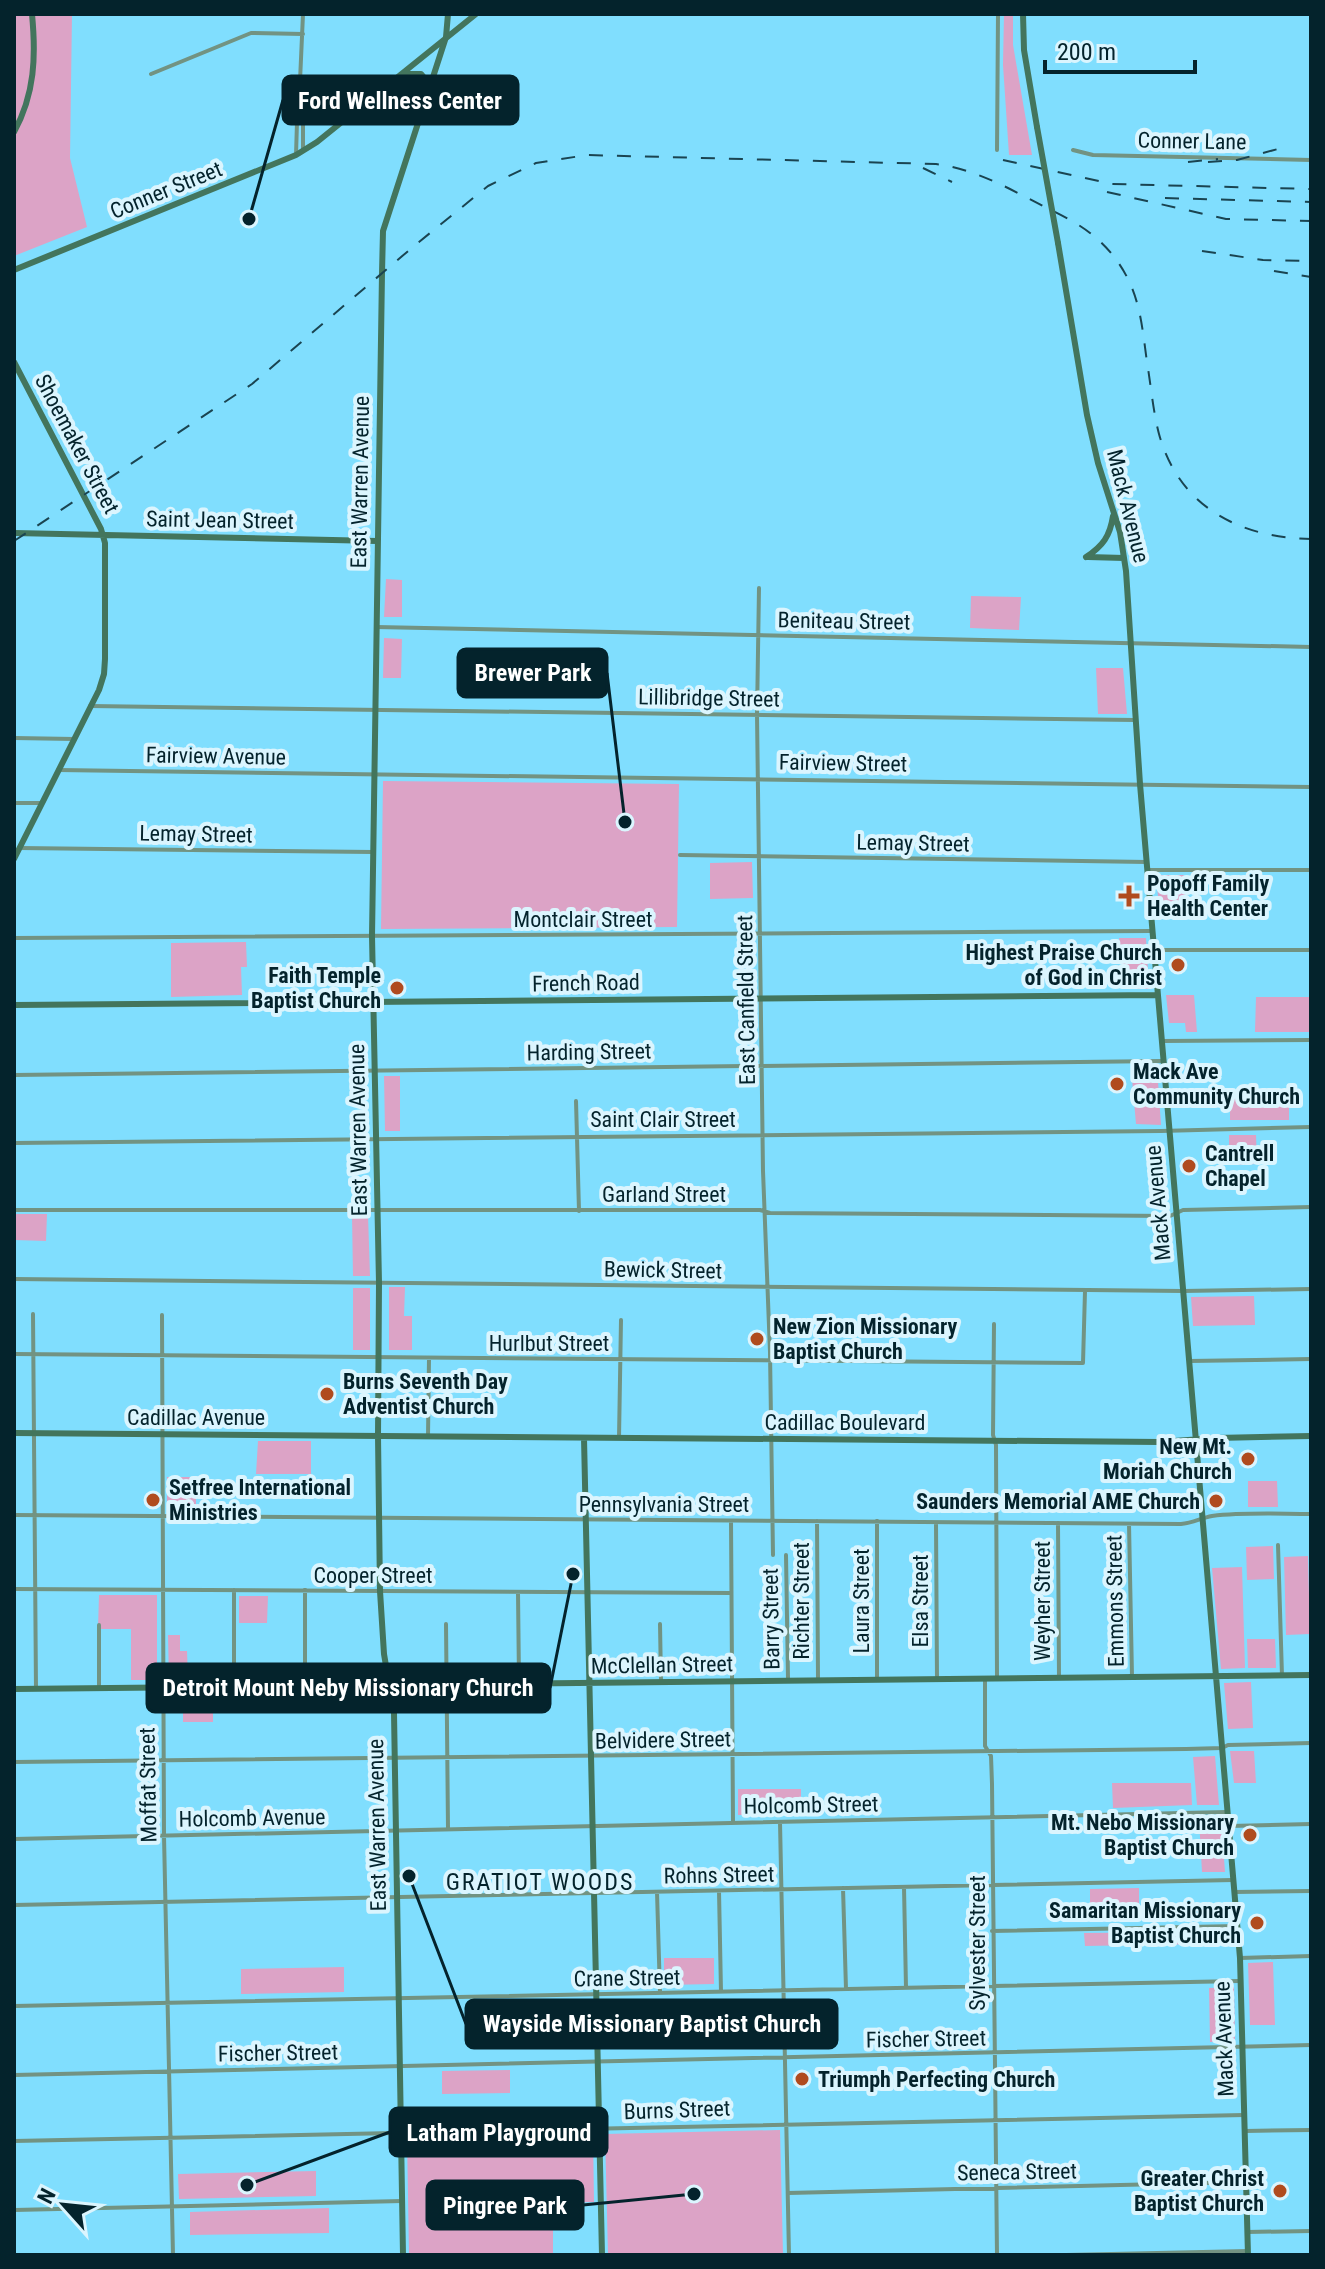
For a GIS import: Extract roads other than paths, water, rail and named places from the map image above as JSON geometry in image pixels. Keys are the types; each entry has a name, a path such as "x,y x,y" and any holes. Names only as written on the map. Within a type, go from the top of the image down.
{"main road":[{"path":"14,132 26,105 33,76 32,14"},
{"name":"East Warren Avenue","path":"403,2255 394,1713 384,1654 380,1591 380,1357 372,936 383,231 446,37 448,14"},
{"name":"Conner Street","path":"14,270 299,153 476,14"},
{"name":"Mack Avenue","path":"1023,14 1024,50 1087,415 1124,558 1163,1061 1238,1926 1248,2253"},
{"path":"399,75 411,72 421,74 429,89"},
{"name":"Shoemaker Street","path":"14,362 99,522 103,536 104,674 14,859"},
{"path":"1114,512 1109,536 1086,557 1124,558"},
{"name":"Saint Jean Street","path":"14,533 377,541"},
{"name":"French Road","path":"14,1005 1158,995"},
{"name":"Cadillac Avenue","path":"14,1433 378,1436"},
{"name":"Cadillac Boulevard","path":"378,1436 1195,1441 1311,1436"},
{"path":"584,1438 602,2255"},
{"name":"McClellan Street","path":"14,1689 1311,1675"}],"street":[{"path":"299,153 303,14"},
{"path":"997,150 998,14"},
{"path":"151,74 251,33 303,34"},
{"name":"Conner Lane","path":"1073,150 1093,155 1311,160"},
{"name":"East Canfield Street","path":"759,588 757,715 763,1134 773,1555"},
{"name":"Beniteau Street","path":"376,627 1311,647"},
{"name":"Lillibridge Street","path":"90,706 1135,720"},
{"path":"14,738 74,739"},
{"name":"Fairview Avenue","path":"58,770 374,773"},
{"name":"Fairview Street","path":"374,773 1311,787"},
{"path":"14,803 42,803"},
{"name":"Lemay Street","path":"19,848 373,852"},
{"name":"Lemay Street","path":"680,855 1311,870"},
{"name":"Montclair Street","path":"14,938 1153,931"},
{"path":"1154,950 1311,950"},
{"path":"1162,1041 1311,1040"},
{"name":"Harding Street","path":"14,1075 1163,1061"},
{"path":"576,1101 579,1211"},
{"name":"Saint Clair Street","path":"14,1143 1311,1127"},
{"name":"Garland Street","path":"14,1210 760,1210 1170,1216 1183,1210 1311,1207"},
{"name":"Bewick Street","path":"14,1279 1085,1291 1311,1289"},
{"name":"Hurlbut Street","path":"14,1354 1083,1363 1085,1291"},
{"path":"33,1314 36,1689"},
{"name":"Moffat Street","path":"162,1315 163,1761 173,2255"},
{"path":"619,1438 621,1320"},
{"path":"994,1324 997,1680"},
{"path":"428,1437 429,1358"},
{"path":"1189,1361 1311,1359"},
{"name":"Pennsylvania Street","path":"14,1515 1181,1524 1224,1515 1311,1514"},
{"path":"731,1520 733,1823"},
{"name":"Richter Street","path":"817,1521 818,1682"},
{"name":"Laura Street","path":"877,1521 877,1681"},
{"name":"Elsa Street","path":"936,1522 937,1680"},
{"name":"Weyher Street","path":"1058,1523 1059,1679"},
{"name":"Emmons Street","path":"1129,1523 1132,1678"},
{"path":"1278,1545 1282,1676"},
{"name":"Barry Street","path":"786,1555 788,1682"},
{"name":"Cooper Street","path":"14,1589 731,1593"},
{"path":"234,1590 234,1687"},
{"path":"305,1590 305,1687"},
{"path":"518,1592 519,1685"},
{"path":"446,1624 448,1829"},
{"path":"660,1624 661,1683"},
{"path":"99,1625 99,1688"},
{"name":"Sylvester Street","path":"985,1680 985,1746 991,1758 997,2255"},
{"name":"Belvidere Street","path":"14,1762 988,1752 1222,1748 1228,1745 1311,1743"},
{"name":"Holcomb Street","path":"395,1830 1227,1812"},
{"path":"780,1822 789,2255"},
{"path":"1228,1826 1311,1824"},
{"name":"Holcomb Avenue","path":"14,1839 395,1830"},
{"name":"Rohns Street","path":"14,1905 1233,1880"},
{"path":"904,1887 906,1988"},
{"path":"843,1888 846,1989"},
{"path":"719,1891 721,1992"},
{"path":"1234,1892 1311,1891"},
{"path":"657,1892 660,1993"},
{"path":"992,1931 1238,1926"},
{"path":"1240,1958 1311,1956"},
{"name":"Crane Street","path":"14,2006 1241,1981"},
{"name":"Fischer Street","path":"14,2075 1311,2045"},
{"name":"Burns Street","path":"14,2141 1244,2115"},
{"path":"1245,2131 1311,2130"},
{"name":"Seneca Street","path":"788,2193 1246,2182"},
{"path":"14,2210 402,2201"},
{"path":"1247,2232 1311,2231"},
{"path":"1066,2255 1248,2253"}],"railway":[{"path":"1208,162 1237,160 1289,146"},
{"path":"14,541 252,384 488,186 536,163 587,155 936,164 991,180 1061,215 1101,243 1128,279 1141,320 1159,434 1168,459 1181,481 1216,514 1237,525 1285,537 1311,539"},
{"path":"1188,162 1218,159"},
{"path":"1003,160 1112,184 1311,189"},
{"path":"923,168 952,182"},
{"path":"1107,192 1226,219 1311,221"},
{"path":"1165,198 1311,202"},
{"path":"1202,251 1263,260 1311,261"},
{"path":"1274,271 1311,277"}],"place":[{"name":"Ford Wellness Center","path":"249,219"},
{"name":"Brewer Park","path":"625,822"},
{"name":"Popoff Family Health Center","path":"1129,896"},
{"name":"Highest Praise Church of God in Christ","path":"1178,965"},
{"name":"Faith Temple Baptist Church","path":"397,988"},
{"name":"Mack Ave Community Church","path":"1117,1084"},
{"name":"Cantrell Chapel","path":"1189,1166"},
{"name":"New Zion Missionary Baptist Church","path":"757,1339"},
{"name":"Burns Seventh Day Adventist Church","path":"327,1394"},
{"name":"New Mt. Moriah Church","path":"1248,1459"},
{"name":"Setfree International Ministries","path":"153,1500"},
{"name":"Saunders Memorial AME Church","path":"1216,1501"},
{"name":"Detroit Mount Neby Missionary Church","path":"573,1574"},
{"name":"Mt. Nebo Missionary Baptist Church","path":"1250,1835"},
{"name":"Wayside Missionary Baptist Church","path":"409,1876"},
{"name":"Samaritan Missionary Baptist Church","path":"1257,1923"},
{"name":"Triumph Perfecting Church","path":"802,2079"},
{"name":"Latham Playground","path":"247,2185"},
{"name":"Greater Christ Baptist Church","path":"1280,2191"},
{"name":"Pingree Park","path":"694,2194"}],"district":[{"name":"GRATIOT WOODS","path":"540,1882"}]}
